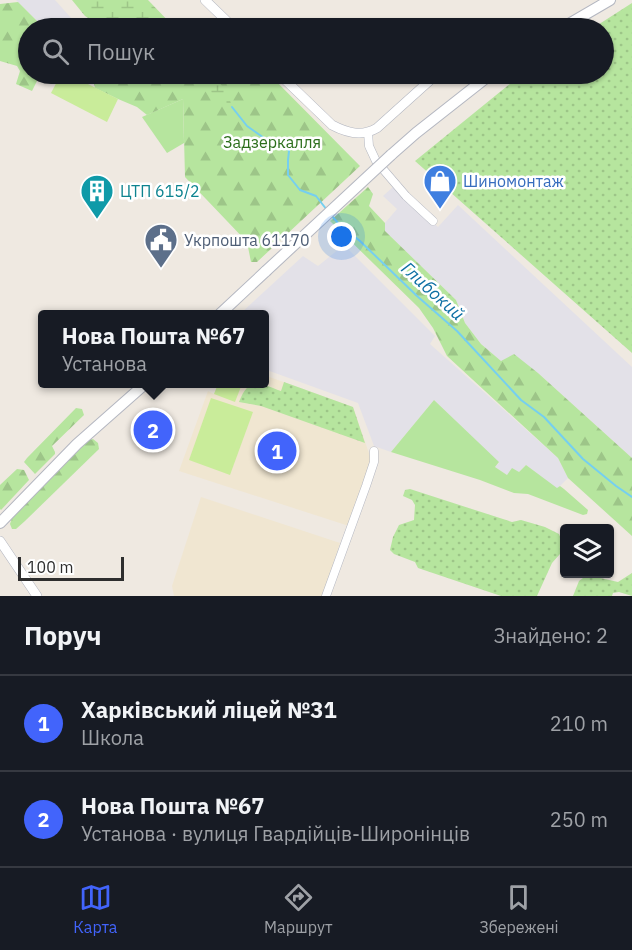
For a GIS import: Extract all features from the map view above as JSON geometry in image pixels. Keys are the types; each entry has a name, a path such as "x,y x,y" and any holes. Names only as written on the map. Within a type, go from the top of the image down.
{"main road":[{"path":"579,18 610,0"},
{"path":"225,310 391,154 478,84"},
{"path":"0,523 78,444 141,388"}],"street":[{"path":"205,0 224,18"},
{"path":"289,84 332,125 358,134 372,131 382,124 426,84"},
{"path":"368,132 369,146 376,161 406,196 433,221"},
{"path":"326,596 374,462 374,451"},
{"path":"0,541 37,596"}],"shaded area":[{"path":"16,0 55,0 71,18 34,18"},
{"path":"394,186 438,227 458,205 632,367 632,458 538,373 501,361 481,344 465,323 456,300 385,231 385,223 397,209 383,196"},
{"path":"344,245 435,336 430,344 558,458 568,478 557,489 526,465 519,472 507,475 495,467 499,463 434,400 391,452 374,446 358,403 269,371 269,310 244,310 303,256 318,266"},
{"path":"269,377 353,407 371,459 349,526 179,471 208,391 214,394 216,388 269,388"},
{"path":"201,497 340,543 323,596 174,596 172,586"}],"green space":[{"path":"72,0 148,0 165,18 88,18"},
{"path":"18,2 34,18 18,18 18,68 0,61 0,4"},
{"path":"632,3 632,353 415,161 510,84 614,84 614,18 609,18"},
{"path":"18,78 18,84 36,84 32,91 16,84"},
{"path":"56,84 88,84 118,99 107,122 51,93"},
{"name":"Задзеркалля","path":"94,84 279,84 360,166 257,262 251,262 247,242 185,177 183,99 147,115 137,107 95,88"},
{"path":"202,84 220,84 228,94 232,107 218,99"},
{"path":"183,99 184,143 167,153 142,117"},
{"path":"368,187 373,194 369,206 385,223 385,231 456,300 465,323 481,344 501,361 514,354 632,458 632,536 568,478 558,458 447,356 433,328 419,308 330,221"},
{"path":"284,382 353,407 365,443 261,406 239,402 247,388 269,387 281,391"},
{"path":"216,388 240,388 235,402 214,394"},
{"path":"211,398 253,412 230,475 189,460"},
{"path":"434,400 499,462 495,467 507,475 512,468 519,472 526,465 557,488 560,486 564,489 588,510 587,514 583,515 528,494 514,493 391,452"},
{"path":"76,408 82,409 84,415 52,446 55,454 35,474 24,462"},
{"path":"93,439 98,443 99,449 25,521 16,529 12,529 10,524 12,518 89,440"},
{"path":"17,469 24,470 29,480 1,510 0,485"},
{"path":"410,489 512,522 521,520 559,534 560,554 552,563 537,596 501,596 418,568 415,562 394,554 390,550 399,525 414,520 415,505 412,500 403,496 405,490"},
{"path":"632,573 632,596 619,592 613,593 612,596 573,596 579,581 583,578 600,578 618,582"}],"waterway":[{"name":"Глибокий","path":"232,107 247,126 264,138 277,139 284,144 289,151 288,175 300,190 316,196 327,210"},
{"name":"Глибокий","path":"331,215 457,331 521,400 544,417 583,459 632,497"}],"place":[{"name":"Шиномонтаж","path":"440,210"},
{"name":"ЦТП 615/2","path":"97,220"},
{"name":"Укрпошта 61170","path":"161,269"},
{"name":"Нова Пошта №67","path":"153,430"},
{"name":"Харківський ліцей №31","path":"277,451"}]}
